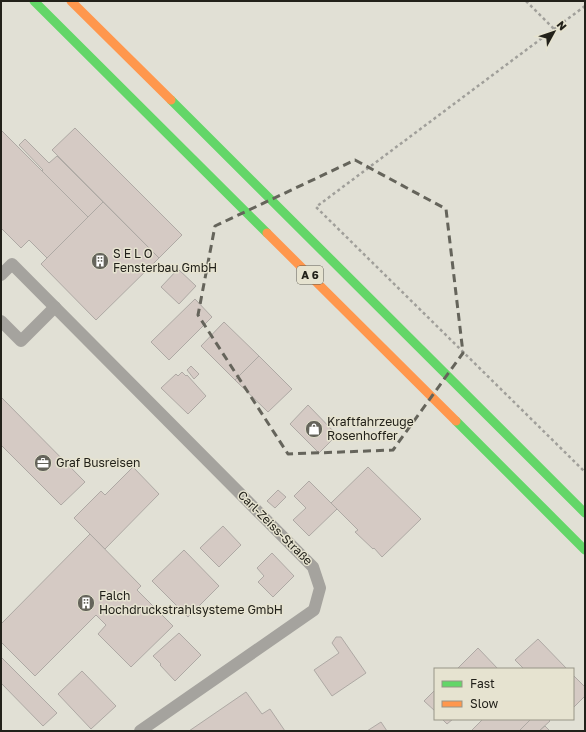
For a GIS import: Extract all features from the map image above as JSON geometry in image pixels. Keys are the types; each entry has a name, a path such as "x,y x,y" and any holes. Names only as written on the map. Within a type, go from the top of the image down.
{"highway":[{"name":"A 6","path":"34,1 585,550"},
{"name":"A 6","path":"71,1 585,513"}],"street":[{"name":"Carl-Zeiss-Straße","path":"1,275 12,264 314,567 320,588 314,610 140,731"},
{"path":"1,321 21,341 55,307"}],"path":[{"path":"526,1 554,29"},
{"path":"585,6 316,207 585,472"}],"highlighted area":[{"path":"355,160 446,209 463,353 393,450 288,454 198,315 215,226"}],"building":[{"path":"75,128 182,235 159,258 52,150"},
{"path":"1,130 88,217 47,258 29,240 21,248 1,228"},
{"path":"25,139 49,163 57,156 103,202 88,217 42,171 43,170 19,145"},
{"name":"S E L O Fensterbau GmbH","path":"103,202 159,258 96,320 41,264"},
{"path":"178,269 196,286 179,304 161,287"},
{"path":"195,299 212,317 169,360 151,342"},
{"path":"224,322 259,356 235,380 201,346"},
{"path":"259,356 292,389 268,412 235,380"},
{"path":"191,366 199,374 194,379 187,370"},
{"path":"182,372 186,376 187,375 206,396 188,414 161,388 176,374 178,376"},
{"name":"Graf Busreisen","path":"1,397 85,482 61,505 1,445"},
{"name":"Kraftfahrzeuge Rosenhoffer","path":"308,405 337,435 319,453 290,424"},
{"path":"133,467 159,494 105,549 74,518 101,491 105,495"},
{"path":"368,467 421,519 382,557 355,532 358,530 331,503"},
{"path":"309,481 337,509 309,536 293,520 306,508 294,496"},
{"path":"278,490 286,497 275,508 267,501"},
{"path":"223,526 241,545 219,567 200,548"},
{"name":"Falch Hochdruckstrahlsysteme GmbH","path":"90,534 141,586 137,590 173,626 131,667 98,634 106,625 96,615 35,676 1,642 1,624"},
{"path":"184,550 219,586 188,617 152,581"},
{"path":"272,553 294,576 273,597 258,582 264,576 257,568"},
{"path":"179,633 201,655 175,681 153,656"},
{"path":"336,637 341,637 366,673 332,696 314,670 339,653 332,643"},
{"path":"538,639 566,668 523,668 515,660"},
{"path":"478,648 497,668 458,668"},
{"path":"1,657 57,713 43,726 1,683"},
{"path":"82,671 116,706 91,729 58,694"},
{"path":"574,676 585,687 585,696 574,707"},
{"path":"434,691 434,710 424,701"},
{"path":"246,692 262,714 270,709 285,731 189,731"},
{"path":"443,720 452,720 447,724"},
{"path":"482,720 530,720 519,731 471,731"},
{"path":"530,720 550,721 539,731 519,731"},
{"path":"381,722 387,731 367,731"},
{"path":"545,726 550,731 539,731"}],"traffic: fast":[{"path":"34,1 267,233"},
{"path":"171,100 585,513"},
{"path":"456,421 585,550"}],"traffic: slow":[{"path":"71,1 171,100"},
{"path":"267,233 456,421"}],"place":[{"name":"S E L O Fensterbau GmbH","path":"100,261"},
{"name":"Kraftfahrzeuge Rosenhoffer","path":"314,429"},
{"name":"Graf Busreisen","path":"43,463"},
{"name":"Falch Hochdruckstrahlsysteme GmbH","path":"86,603"}]}
